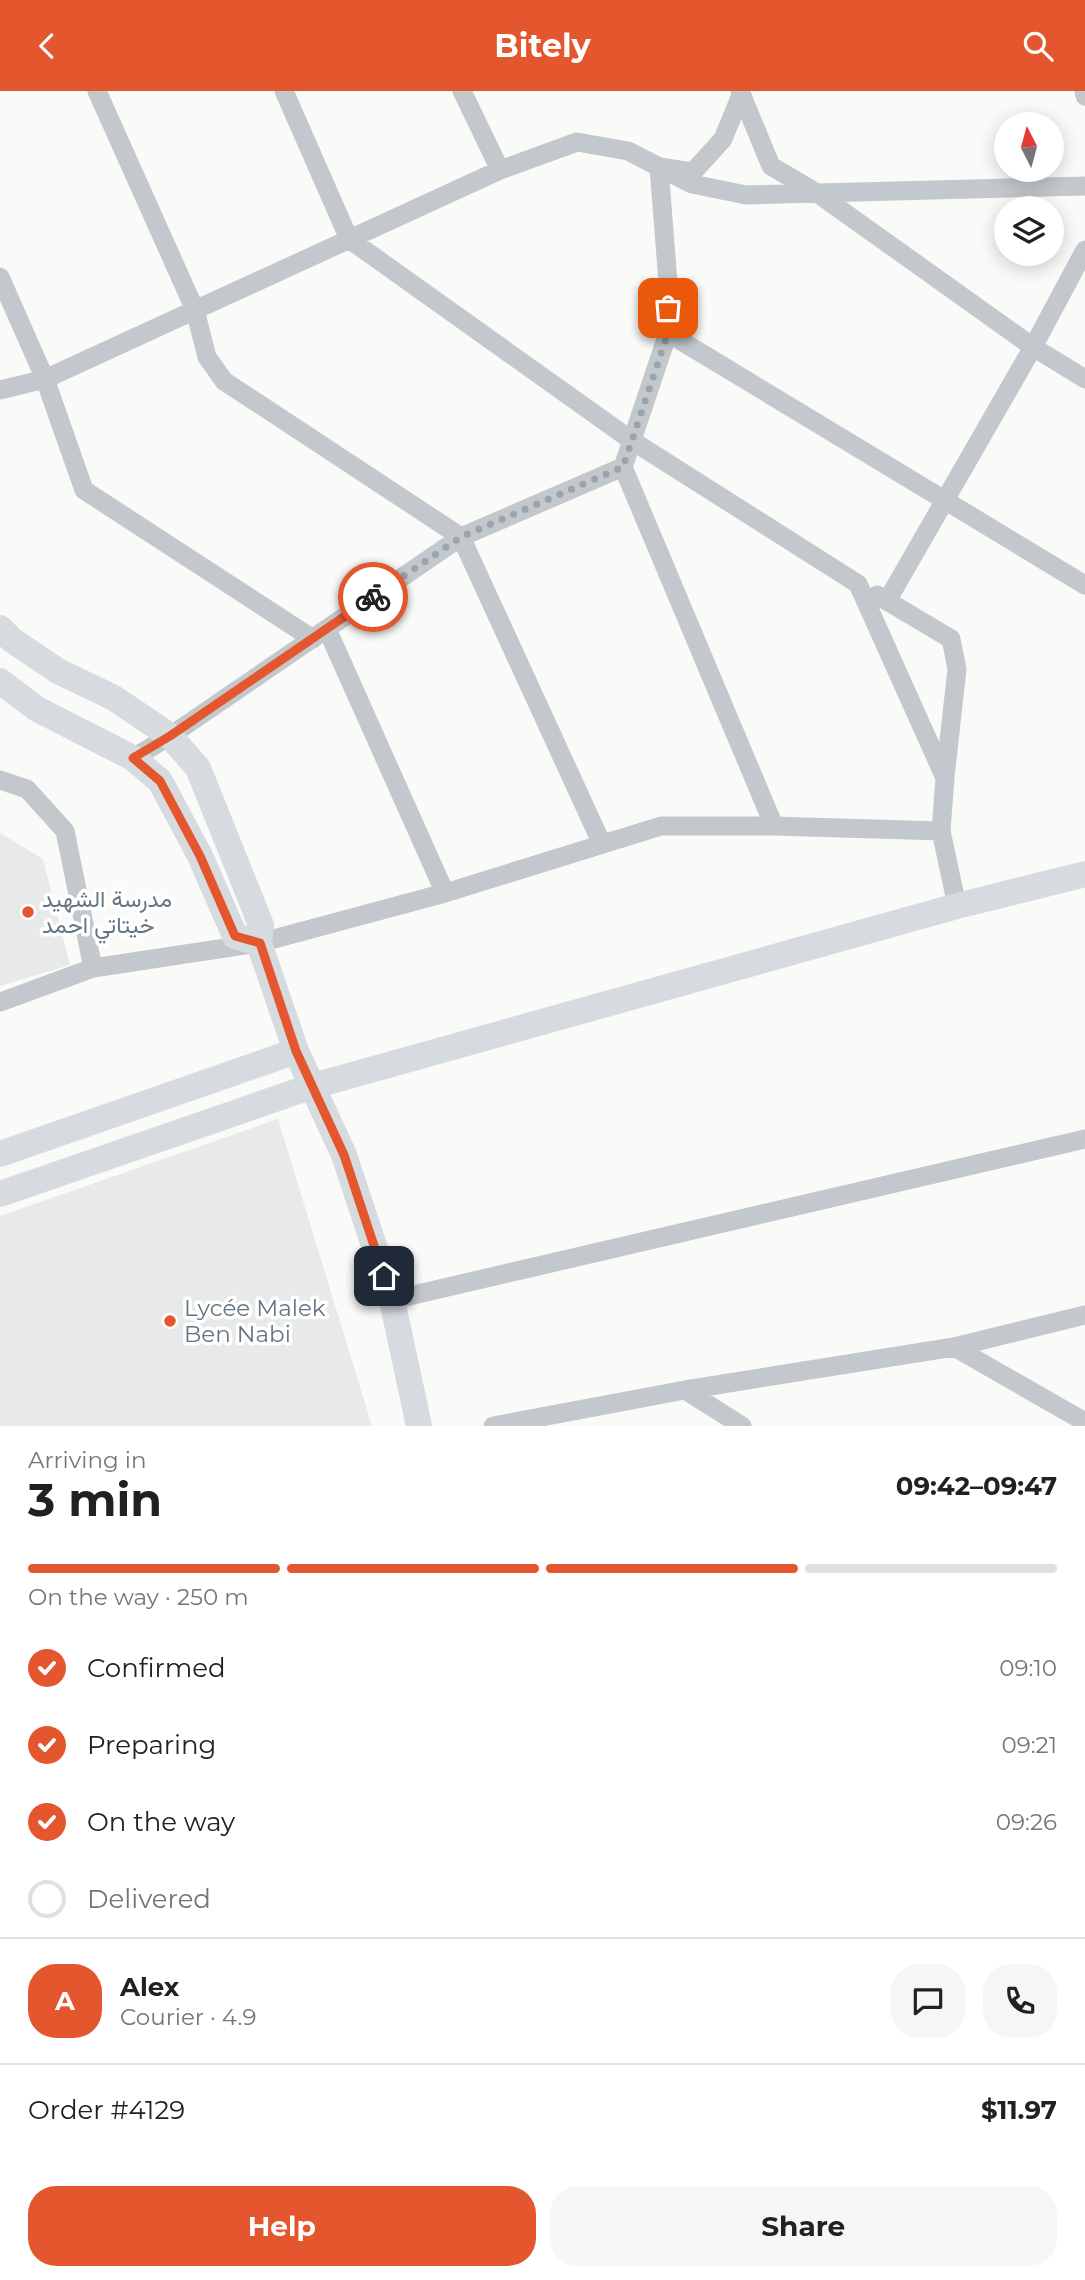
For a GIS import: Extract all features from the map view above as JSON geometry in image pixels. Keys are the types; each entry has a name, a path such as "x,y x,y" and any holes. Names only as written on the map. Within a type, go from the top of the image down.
{"main road":[{"path":"0,628 12,640 58,671 114,698 170,736 198,768 261,925 260,943 296,1051 344,1155 392,1300 419,1426"},
{"path":"0,681 37,709 133,758 160,781 200,856 235,936 260,943"},
{"path":"0,1194 313,1086 957,906 1085,874"},
{"path":"0,1154 296,1051"}],"street":[{"path":"97,91 195,310 206,357 224,381 461,537 602,844"},
{"path":"284,91 349,239 631,440 951,639 957,669 944,778 941,831 957,906"},
{"path":"462,91 499,170"},
{"path":"1084,91 1085,96"},
{"path":"659,167 693,172 723,139 740,93"},
{"path":"740,93 771,166 817,193 1033,347 1085,379"},
{"path":"0,390 45,379 499,170 577,142 628,151 692,184 746,195 1085,186"},
{"path":"659,167 668,283 668,333 623,467 774,826"},
{"path":"887,601 1033,347 1085,250"},
{"path":"0,277 45,379 84,490 320,633 445,893"},
{"path":"668,333 1085,585"},
{"path":"133,758 170,736 461,537 623,467"},
{"path":"859,584 944,778"},
{"path":"0,780 27,789 65,831 93,968"},
{"path":"0,1002 93,968 260,943 445,893 661,826 941,831"},
{"path":"392,1300 1085,1139"},
{"path":"493,1426 685,1390 954,1347 1085,1315"},
{"path":"954,1347 1085,1422"},
{"path":"685,1390 742,1426"}],"shaded area":[{"name":"مدرسة الشهيد خيتاتي احمد","path":"0,833 43,859 70,965 0,986"},
{"name":"Lycée Malek Ben Nabi","path":"278,1119 372,1426 0,1426 0,1216"}],"way so far":[{"path":"373,597 461,537 623,467 668,333 668,308"}],"place":[{"name":"مدرسة الشهيد خيتاتي احمد","path":"28,912"},
{"name":"Lycée Malek Ben Nabi","path":"170,1321"}],"route":[{"path":"373,597 170,736 133,758 160,781 200,856 235,936 260,943 296,1051 344,1155 384,1276"}]}
